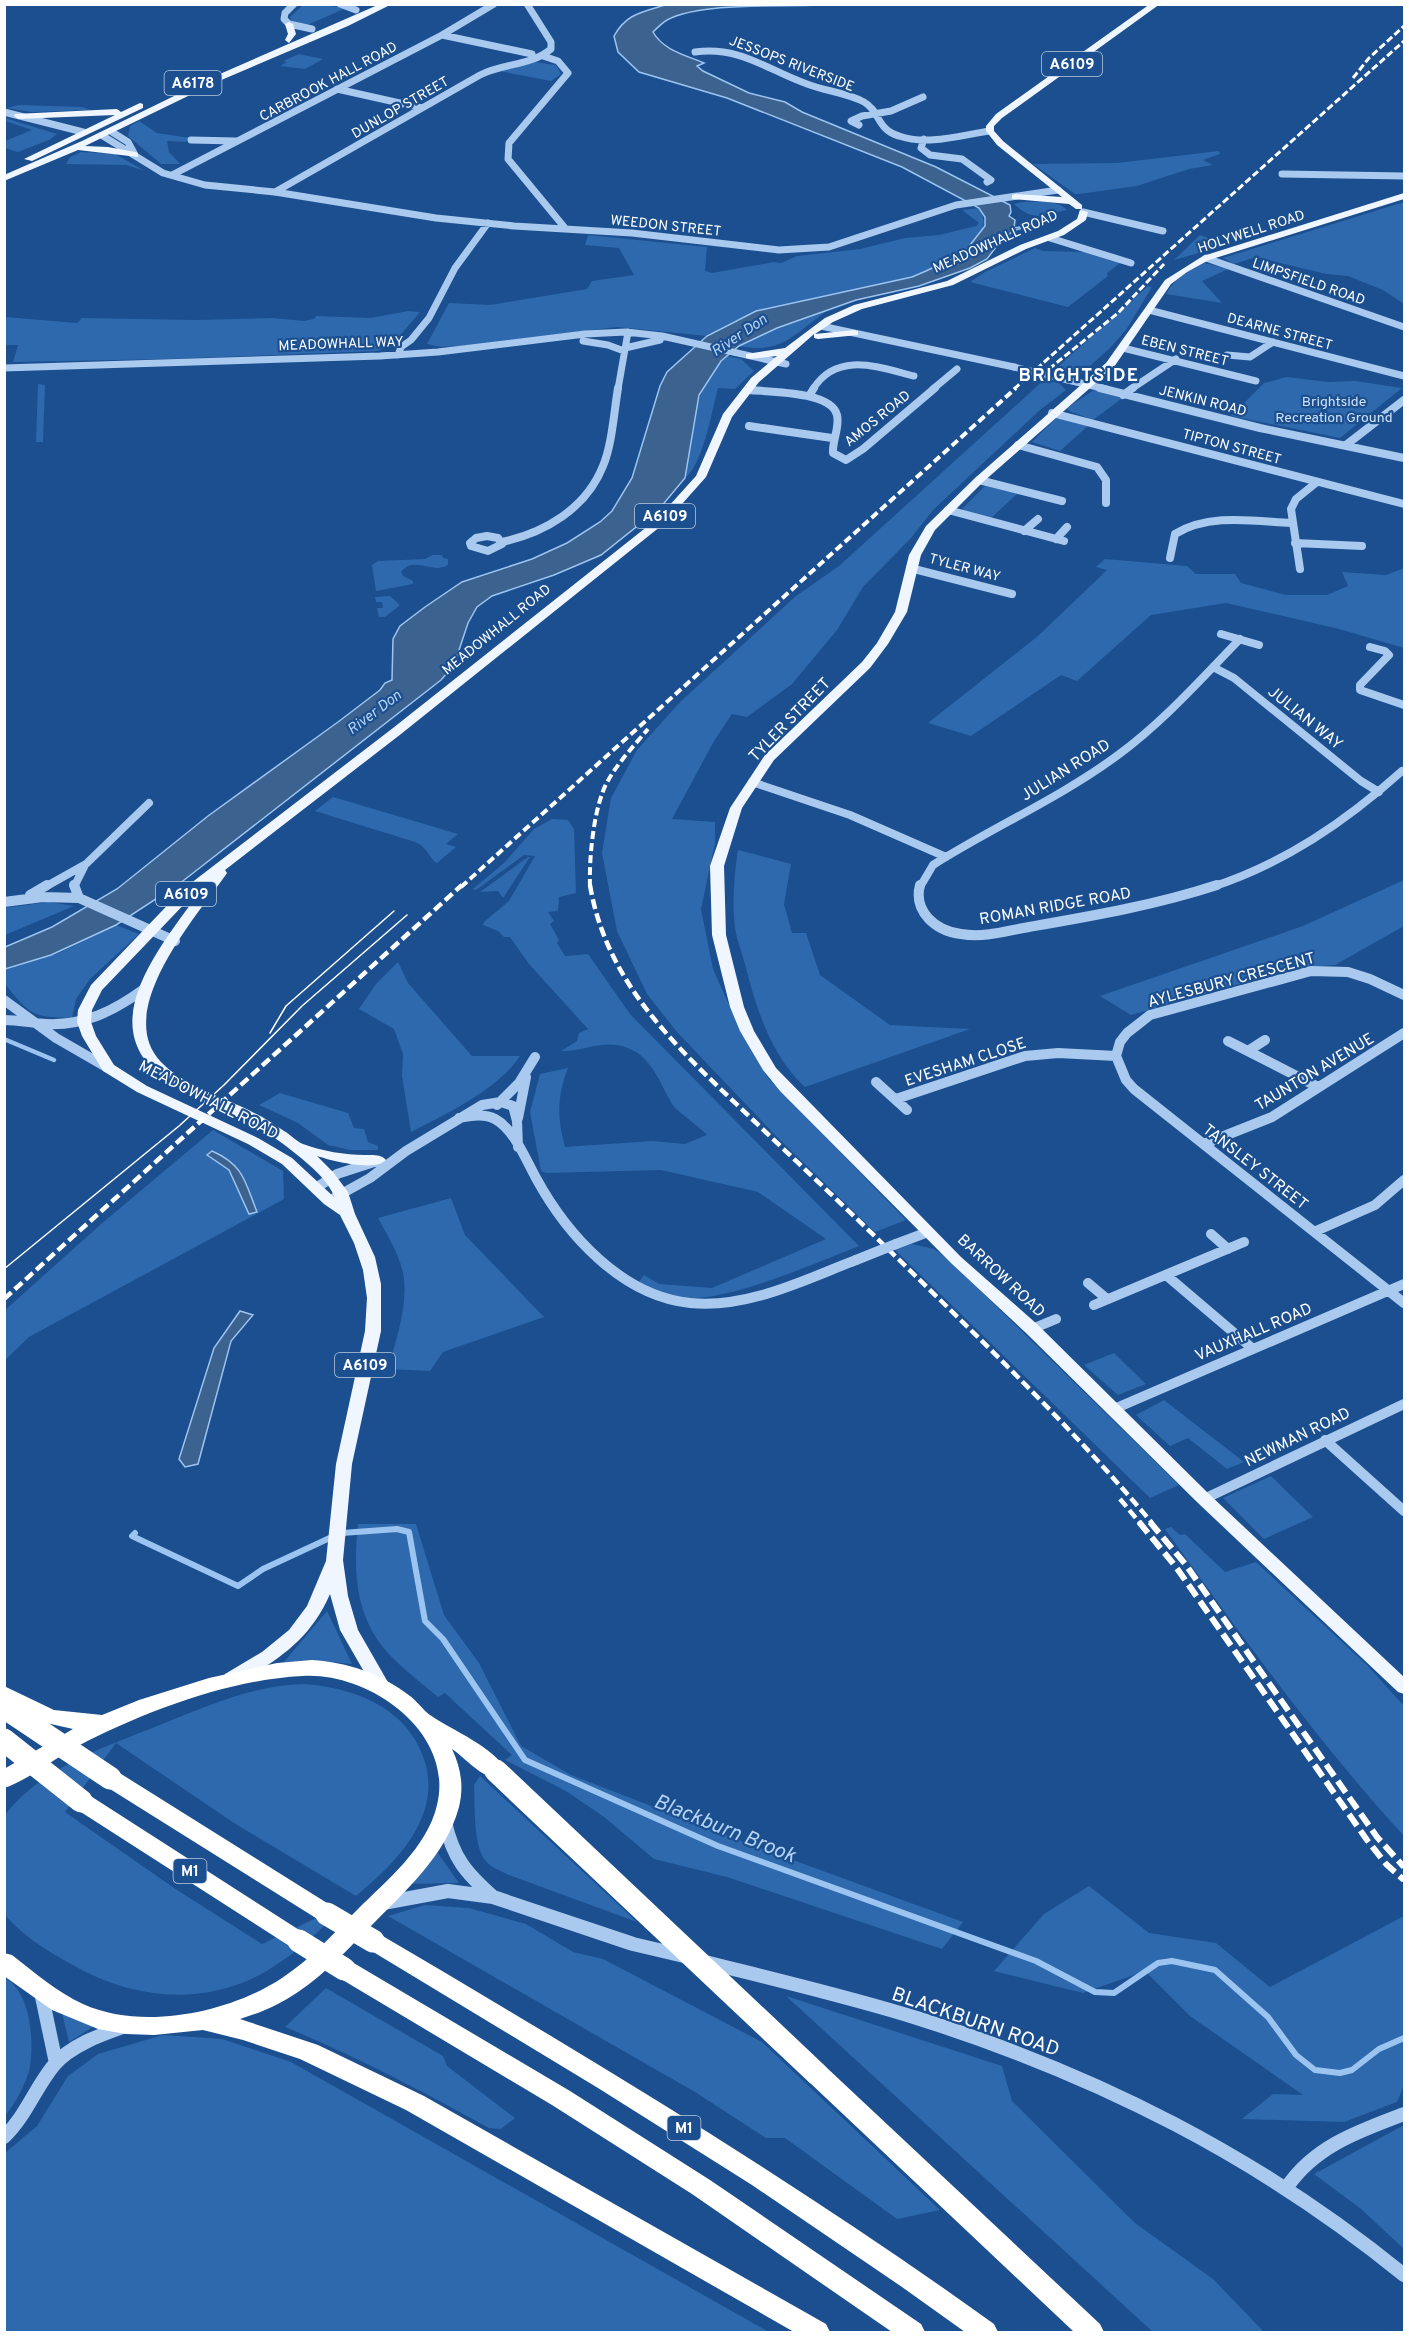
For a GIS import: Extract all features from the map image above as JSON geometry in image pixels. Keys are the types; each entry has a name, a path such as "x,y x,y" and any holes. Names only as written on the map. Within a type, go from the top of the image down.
{"highway":[{"path":"4,1780 64,1742 101,1723 165,1699 226,1682 302,1668 333,1670 380,1684 398,1696 432,1734 443,1754 451,1786 444,1819 434,1841 377,1904 311,1970 251,2006 203,2021 165,2026 129,2025 97,2019 41,1992 4,1962"},
{"path":"4,1694 38,1714 63,1721 101,1723"},
{"name":"M1","path":"4,1707 110,1778 327,1914 730,2157 843,2231 985,2332"},
{"path":"418,1716 472,1751 496,1771 1091,2332"},
{"name":"M1","path":"4,1740 81,1801 299,1941 561,2098 701,2187 912,2332"},
{"path":"203,2021 244,2030 309,2052 416,2103 816,2332"}],"main road":[{"name":"A6178","path":"4,171 148,112 230,73 340,27 371,4"},
{"name":"A6178","path":"4,178 77,149 94,134 128,111 312,29 388,4"},
{"name":"A6109","path":"990,131 990,126 999,116 1156,4"},
{"path":"289,24 292,34 289,40"},
{"path":"312,29 340,27"},
{"path":"23,117 128,111"},
{"path":"27,161 129,117 148,112"},
{"name":"MEADOWHALL ROAD","path":"335,1197 316,1188 287,1161 253,1141 169,1103 108,1068 88,1036 84,1022 85,1010 96,988 187,893 662,520 701,477 727,416 763,372 781,363 843,315 872,303 950,283 1023,247 1050,238 1075,225 1083,217 1079,208 1000,144 990,131"},
{"path":"77,149 96,148 135,155"},
{"path":"1011,197 1038,187 1046,180"},
{"name":"HOLYWELL ROAD","path":"1087,385 1110,365 1168,282 1184,270 1206,258 1404,196"},
{"path":"1011,197 1079,208"},
{"path":"843,315 854,333"},
{"name":"MEADOWHALL ROAD","path":"749,390 766,383 788,351 823,330"},
{"path":"823,330 854,333"},
{"path":"746,355 788,351"},
{"path":"746,355 761,366 763,372"},
{"name":"TYLER STREET","path":"928,1232 785,1088 759,1054 744,1023 719,934 717,866 736,808 769,758 866,664 882,644 901,612 910,568 921,541 979,480 1052,413 1087,385"},
{"name":"MEADOWHALL ROAD","path":"226,863 144,989 138,1027 145,1049 161,1070 191,1090 248,1116 291,1143 317,1164 329,1178 335,1197 358,1231 369,1260 375,1310 373,1331 344,1464 334,1554 323,1596 292,1641 273,1655 226,1682"},
{"path":"291,1143 342,1160 379,1160"},
{"name":"BARROW ROAD","path":"928,1232 1032,1329 1204,1499 1404,1687"},
{"name":"MEADOWHALL ROAD","path":"334,1554 339,1596 349,1630 380,1684"}],"street":[{"path":"340,4 359,13"},
{"name":"CARBROOK HALL ROAD","path":"172,175 442,35 495,4"},
{"path":"527,4 551,42 551,49 543,56 562,64 568,73 509,143 508,159 565,228"},
{"path":"293,5 284,16 289,24 312,29"},
{"path":"442,35 532,54"},
{"name":"JESSOPS RIVERSIDE","path":"695,52 712,48 728,50 800,82 864,102 876,114 879,123 894,135 924,139 990,131"},
{"path":"502,62 521,52"},
{"name":"DUNLOP STREET","path":"275,192 495,67 543,56"},
{"path":"338,88 422,108"},
{"name":"JESSOPS RIVERSIDE","path":"859,125 851,121 862,116 891,111 923,97"},
{"name":"WEEDON STREET","path":"4,112 23,117 34,124 94,134 135,155 154,168 205,185 275,192 406,214 488,223 632,233 779,250 836,245 956,205 1058,190"},
{"path":"924,139 921,148 930,155 962,159 991,180 987,182"},
{"path":"191,140 240,141"},
{"path":"1282,174 1404,176"},
{"path":"1079,208 1163,231"},
{"path":"411,340 410,354 405,361 398,355 401,347 411,340 429,318 455,268 488,223"},
{"path":"1050,238 1131,263"},
{"name":"LIMPSFIELD ROAD","path":"1206,258 1404,327"},
{"name":"DEARNE STREET","path":"1149,310 1404,376"},
{"name":"JENKIN ROAD","path":"854,333 1014,367 1260,428 1404,458"},
{"name":"MEADOWHALL WAY","path":"4,368 398,355 585,334 676,340 781,363"},
{"path":"502,542 531,535 563,517 596,484 604,465 627,335"},
{"name":"MEADOWHALL WAY","path":"4,375 38,372 405,361 627,335 676,340"},
{"path":"411,340 438,352"},
{"path":"583,341 625,349 660,340"},
{"path":"1227,355 1250,359 1273,342"},
{"name":"EBEN STREET","path":"1122,348 1241,374 1256,381"},
{"path":"1123,395 1176,360"},
{"path":"191,368 201,361 207,368"},
{"path":"38,372 52,365"},
{"path":"810,396 825,373 844,366 867,366 914,376"},
{"name":"AMOS ROAD","path":"749,390 810,396 825,401 834,408 837,419 832,438 832,453 846,459 853,457 957,369"},
{"path":"1346,445 1404,400"},
{"name":"TIPTON STREET","path":"1052,413 1404,504"},
{"path":"749,426 832,438"},
{"path":"1018,445 1090,464 1102,472 1106,480 1106,503"},
{"path":"979,480 1065,499 1054,509"},
{"path":"1300,569 1291,523 1292,504 1317,482"},
{"path":"948,510 1060,540 1067,527"},
{"path":"1024,531 1038,519"},
{"path":"1170,558 1175,534 1192,525 1214,522 1291,523"},
{"path":"1295,543 1362,546"},
{"name":"TYLER WAY","path":"910,568 1012,594"},
{"path":"1221,634 1258,645"},
{"name":"JULIAN ROAD","path":"945,857 1086,777 1118,755 1168,711 1240,639"},
{"path":"1370,647 1385,651 1389,655 1360,685 1360,690 1404,705"},
{"name":"JULIAN WAY","path":"1213,667 1234,678 1361,781 1380,792"},
{"name":"ROMAN RIDGE ROAD","path":"945,857 933,866 919,884 917,893 920,908 934,925 944,930 970,936 986,934 1143,905 1222,884 1255,871 1303,847 1348,818 1402,771"},
{"path":"752,782 790,792 873,824 945,857"},
{"path":"21,899 54,884 86,864 148,803"},
{"path":"86,864 73,885 73,892 79,898 175,941"},
{"path":"4,902 59,896 79,898"},
{"name":"AYLESBURY CRESCENT","path":"1116,1056 1120,1042 1126,1033 1150,1015 1311,971 1335,969 1362,974 1404,995"},
{"name":"MEADOWHALL ROAD","path":"31,1022 47,1024 84,1022 110,1014 144,989"},
{"path":"4,1000 31,1022"},
{"path":"4,1020 31,1022"},
{"name":"MEADOWHALL ROAD","path":"31,1022 79,1053 108,1068"},
{"name":"TAUNTON AVENUE","path":"1204,1144 1272,1117 1404,1033"},
{"path":"1248,1051 1265,1040"},
{"path":"1228,1041 1318,1087"},
{"name":"EVESHAM CLOSE","path":"896,1099 1025,1056 1058,1053 1116,1056"},
{"name":"TANSLEY STREET","path":"1116,1056 1126,1080 1134,1089 1404,1303"},
{"path":"518,1147 516,1133 526,1074 536,1057"},
{"path":"481,1116 501,1097 514,1080 526,1074"},
{"name":"EVESHAM CLOSE","path":"876,1082 907,1110"},
{"path":"335,1197 389,1165 406,1151 459,1118 501,1097"},
{"path":"501,1097 513,1106 518,1119"},
{"path":"501,1097 505,1128"},
{"path":"459,1118 481,1116 495,1119 505,1128 518,1147 552,1205 585,1243 627,1282 658,1296 690,1303 733,1300 782,1288 928,1232"},
{"path":"316,1188 329,1178 406,1151"},
{"path":"1316,1231 1371,1207 1396,1191 1404,1180"},
{"path":"1211,1234 1228,1249"},
{"path":"1094,1305 1244,1242"},
{"path":"1166,1275 1253,1349"},
{"path":"1088,1283 1107,1299"},
{"name":"VAUXHALL ROAD","path":"1114,1409 1404,1284"},
{"path":"1032,1329 1056,1319"},
{"name":"NEWMAN ROAD","path":"1204,1499 1404,1404"},
{"path":"1325,1440 1404,1511"},
{"name":"BLACKBURN ROAD","path":"444,1819 450,1848 465,1872 493,1897"},
{"name":"BLACKBURN ROAD","path":"377,1904 448,1891 493,1897 633,1944 790,1983 949,2028 1065,2072 1185,2130 1287,2187 1333,2217 1404,2275"},
{"path":"41,1992 56,2062"},
{"path":"4,2137 14,2129 35,2099 56,2062 103,2034 129,2025"},
{"path":"1287,2187 1294,2174 1325,2149 1404,2114"}],"green space":[{"path":"303,5 346,8 305,26 292,21 290,17"},
{"path":"299,54 323,59 305,69 280,66 287,62 283,61"},
{"path":"535,62 556,65 561,74 551,81 499,71"},
{"path":"19,105 82,107 91,110 32,112 7,108"},
{"path":"5,118 57,134 49,140 18,152 5,148 5,141 32,130 5,121"},
{"path":"139,121 157,133 190,138 185,142 167,141 169,152 180,164 161,164 128,136 130,126"},
{"path":"1219,151 1220,154 1203,160 1213,165 1189,169 1137,186 1079,194 1075,194 1033,164 1117,163"},
{"path":"81,152 115,154 145,171 126,165 66,164 70,157"},
{"path":"1023,202 1058,204 1067,210 1039,216 1033,215 1014,204"},
{"path":"1404,202 1404,304 1383,290 1348,276 1326,274 1256,257 1234,264 1223,258"},
{"path":"979,208 983,220 981,232 974,242 963,252 936,267 912,277 756,311 707,336 617,327 462,346 441,347 427,344 449,303 490,305 587,289 592,281 634,275 619,248 585,245 588,235 707,247 705,271 712,273 774,262 781,263 797,256 860,249 905,238 939,235 976,226 979,223 962,210"},
{"path":"1200,235 1227,245 1174,260"},
{"path":"1035,248 1043,251 1085,252 1120,263 1107,273 1108,276 1068,307 970,282 985,272"},
{"path":"1205,263 1228,269 1202,281 1222,303 1166,294 1182,275"},
{"path":"1148,286 1152,287 1126,330 1109,349 1082,373 1065,376 1051,373"},
{"path":"828,310 797,334 777,345 754,348 739,346 777,328"},
{"path":"408,311 420,312 392,345 377,351 13,362 18,345 5,345 5,317 77,323 82,318 195,320 272,318 304,321 314,319 316,316 370,318"},
{"path":"727,356 741,359 754,371 735,389 718,388 702,450 697,462 685,478 692,429 700,397 715,368"},
{"name":"Brightside Recreation Ground","path":"1287,377 1328,382 1355,381 1402,388 1340,438 1231,416 1264,383"},
{"path":"1044,380 1059,383 1066,390 1040,410 933,510 911,538 863,587 837,630 792,684 747,717 732,714 714,741 672,819 715,822 715,843 701,909 713,969 738,1025 768,1078 906,1220 875,1232 779,1139 677,1032 647,994 617,931 602,853 611,798 637,750 680,702 796,596 839,566"},
{"path":"38,384 45,385 43,442 36,442"},
{"path":"1094,390 1125,396 1093,420 1069,411 1067,408"},
{"path":"1056,418 1089,425 1060,451 1032,442"},
{"path":"985,486 1018,493 990,519 963,511 962,509"},
{"path":"433,555 442,555 443,558 448,559 448,565 436,568 417,565 406,567 401,572 403,576 413,581 413,584 376,591 372,565 378,561 425,559"},
{"path":"1105,559 1187,566 1196,574 1235,574 1241,583 1286,595 1327,595 1348,586 1342,572 1386,575 1404,568 1404,648 1339,629 1226,603 1151,615 1077,681 1061,675 971,736 928,723 1038,636 1107,570 1096,567"},
{"path":"390,596 400,605 385,617 379,617 377,608 383,608 382,602 376,602 375,597"},
{"path":"333,797 458,834 446,844 456,847 437,863 423,847 415,842 315,811"},
{"path":"552,819 568,820 574,829 576,893 559,897 558,911 548,912 554,921 550,924 559,940 557,943 565,956 588,954 630,1014 859,1246 795,1272 742,1289 696,1298 678,1297 639,1282 644,1275 659,1284 712,1288 826,1239 758,1192 661,1170 546,1173 541,1171 530,1112 540,1074 568,1068 559,1108 565,1147 652,1141 685,1144 707,1135 674,1107 651,1067 637,1053 628,1048 610,1044 561,1051 577,1041 579,1033 588,1029 529,964 510,937 504,937 498,931 483,925 509,901 535,856 524,855 476,890 473,889 504,863 534,829"},
{"path":"738,850 791,864 784,904 792,933 806,933 820,975 890,1025 970,1029 805,1087 783,1061 766,1030 738,942 734,899"},
{"path":"530,857 503,898 498,891 480,892"},
{"path":"1404,880 1404,926 1335,965 1295,968 1131,1015 1100,996 1303,926"},
{"path":"49,902 74,906 5,935 4,908"},
{"path":"116,925 139,934 90,979 76,999 72,1018 48,1017 33,1012 20,1002 5,984 4,970 59,953"},
{"path":"398,962 408,983 472,1056 520,1056 511,1068 485,1090 411,1132 402,1076 403,1054 394,1029 359,1009 376,984"},
{"path":"280,1093 348,1113 354,1128 364,1129 368,1142 378,1146 378,1150 350,1150 328,1145 298,1123 259,1105"},
{"path":"213,1130 283,1171 284,1199 29,1337 5,1360 4,1311 100,1225"},
{"path":"451,1198 465,1235 544,1317 443,1352 430,1371 388,1369 401,1321 404,1285 399,1258 378,1218"},
{"path":"912,1244 934,1249 948,1259 1179,1485 1150,1498 893,1248"},
{"path":"1114,1353 1146,1384 1118,1395 1084,1365"},
{"path":"1164,1400 1244,1462 1227,1469 1188,1438 1170,1446 1136,1415"},
{"path":"1271,1476 1313,1517 1264,1539 1223,1498"},
{"path":"358,1524 416,1524 444,1615 479,1663 521,1746 571,1775 752,1845 963,1922 942,1949 727,1877 654,1859 604,1817 566,1791 505,1760 512,1755 445,1693 438,1697 388,1653 368,1623 359,1596 356,1567"},
{"path":"1171,1527 1180,1535 1185,1534 1225,1572 1256,1562 1367,1665 1404,1706 1404,1836 1340,1762 1280,1686 1165,1529"},
{"path":"327,1611 352,1664 318,1661 283,1663"},
{"path":"302,1684 322,1686 360,1696 393,1714 417,1743 425,1762 428,1793 425,1809 414,1834 400,1854 356,1896 234,1823 116,1743 65,1812 174,1888 262,1944 333,1910 342,1909 296,1951 254,1978 229,1987 202,1993 175,1995 149,1992 96,1977 71,1964 35,1942 5,1915 5,1815 37,1784 56,1771 98,1750 213,1704 247,1693"},
{"path":"480,1776 637,1922 509,1875 487,1863 478,1845 475,1824 474,1785"},
{"path":"437,1852 459,1883 407,1884"},
{"path":"1089,1886 1149,1933 1216,1943 1270,1987 1404,1916 1404,2085 1397,2102 1344,2122 1242,2119 1273,2094 1303,2095 1190,2016 1145,1971 1083,1993 994,1971 1044,1914"},
{"path":"425,1905 469,1908 526,1924 573,1952 603,1959 762,2042 940,2210 897,2219 785,2138 766,2138 695,2092 388,1916"},
{"path":"5,1978 14,1985 25,2005 31,2031 31,2056 26,2079 17,2099 5,2116"},
{"path":"326,1988 443,2056 447,2066 515,2118 501,2129 489,2128 388,2075 285,2027"},
{"path":"786,1996 1002,2066 1012,2101 1135,2223 1213,2279 1264,2332 1153,2332"},
{"path":"61,2009 96,2025 69,2042"},
{"path":"163,2035 222,2039 291,2062 769,2332 5,2332 5,2153 37,2126 68,2076 98,2054"},
{"path":"1404,2125 1404,2249 1361,2209 1314,2174"}],"water":[{"name":"River Don","path":"665,5 818,5 740,6 699,10 667,20 653,32 669,48 704,63 697,66 703,71 749,93 785,102 802,112 936,167 1010,205 1009,216 1015,220 1014,228 1032,225 1013,231 999,243 987,259 970,268 919,286 856,300 777,328 739,346 721,361 699,395 685,478 660,508 601,555 554,575 492,596 477,607 468,623 454,665 441,680 179,884 116,925 51,955 5,969 5,947 52,927 117,889 208,816 392,680 393,639 400,626 425,607 462,582 532,559 567,543 600,522 612,511 632,478 660,386 667,372 707,336 756,311 912,277 964,253 985,226 985,217 979,208 902,167 727,98 639,72 618,52 614,36 629,18"},
{"path":"212,1151 223,1156 237,1169 246,1183 257,1212 249,1214 229,1170 207,1155"},
{"path":"240,1311 253,1315 231,1341 198,1464 185,1467 179,1459 214,1348"}],"waterway":[{"name":"Blackburn Brook","path":"4,1039 54,1060"},
{"name":"Blackburn Brook","path":"342,1533 397,1529 409,1532 425,1621 443,1639 525,1760 718,1846 1036,1961 1095,1992 1114,1993 1158,1963 1172,1961 1215,1970 1268,2017 1296,2055 1315,2070 1340,2073 1352,2070 1379,2049 1404,2038"},
{"name":"Blackburn Brook","path":"135,1533 132,1536 238,1586 263,1569 334,1536"}],"tram line":[{"path":"270,1033 286,1006 394,911"},
{"path":"4,1269 179,1126 224,1085 302,1006 407,915"}],"railway":[{"path":"1353,78 1369,58 1404,26"},
{"path":"1014,389 1404,41"},
{"path":"1049,369 1118,313 1164,264"},
{"path":"461,887 1016,388"},
{"path":"590,885 592,840 602,794 616,769 648,729"},
{"path":"4,1299 462,885"},
{"path":"590,885 599,922 613,955 630,986 674,1042 1025,1384 1090,1452 1152,1523"},
{"path":"1120,1499 1140,1523"},
{"path":"1139,1522 1176,1567 1367,1840 1386,1864 1404,1880"},
{"path":"1150,1522 1186,1565 1377,1837 1404,1867"}],"district":[{"name":"BRIGHTSIDE","path":"1079,375"}]}
